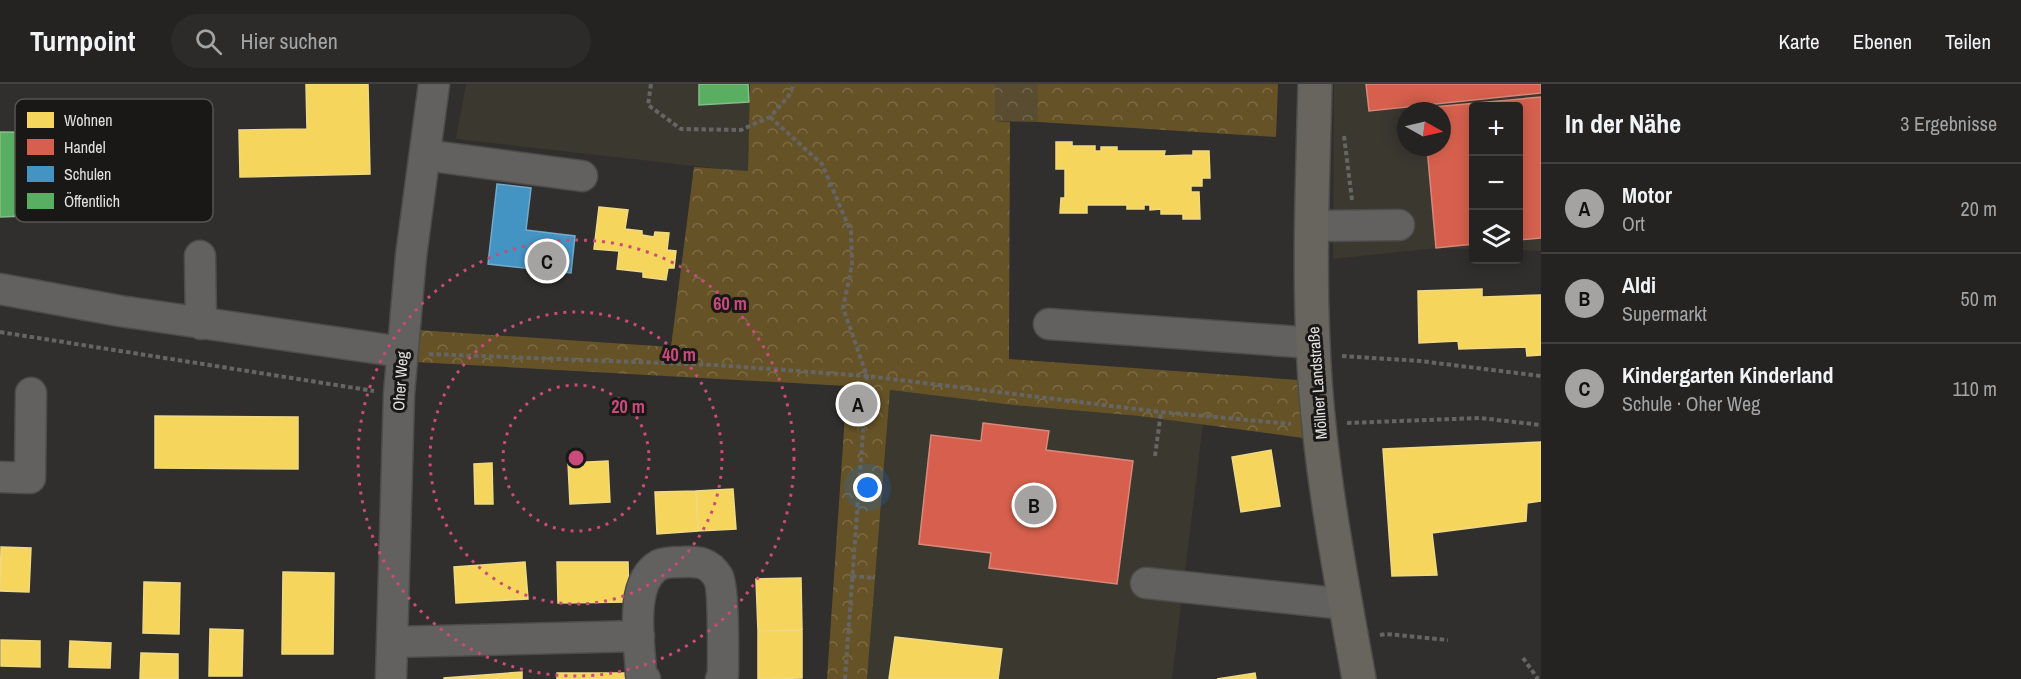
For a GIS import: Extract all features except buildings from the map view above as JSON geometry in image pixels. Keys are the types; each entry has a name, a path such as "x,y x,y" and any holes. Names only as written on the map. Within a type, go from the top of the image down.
{"main road":[{"name":"Möllner Landstraße","path":"1316,84 1312,226 1313,350 1332,532 1359,679"}],"street":[{"name":"Oher Weg","path":"391,679 402,352 434,84"},
{"path":"425,155 582,176"},
{"path":"1312,226 1399,225"},
{"path":"200,256 201,324"},
{"path":"0,289 201,324 402,352"},
{"path":"1049,324 1313,350"},
{"path":"0,477 30,478 31,393"},
{"path":"645,679 641,674 638,601 645,580 660,565 696,561 708,565 719,578 722,679"},
{"path":"1146,583 1345,604"},
{"path":"392,642 639,636"}],"path":[{"path":"651,84 648,105 681,129 741,130 770,117 788,97 794,84"},
{"path":"770,117 822,164 851,232 852,265 843,308 867,376 845,679"},
{"path":"1343,131 1356,225"},
{"path":"0,332 399,394"},
{"path":"1313,350 1541,376"},
{"path":"402,352 703,365 867,376 1161,412 1289,424 1480,418 1541,425"},
{"path":"1155,456 1161,412"},
{"path":"852,576 875,578"},
{"path":"1352,640 1386,634 1448,640"},
{"path":"1523,658 1538,679"}],"shaded area":[{"path":"466,84 750,84 748,172 456,139"},
{"path":"1334,84 1541,84 1541,251 1523,250 1523,102 1469,102 1469,249 1436,248 1333,259"},
{"path":"890,390 1203,424 1172,679 867,679"}],"green space":[{"path":"750,84 995,84 995,121 1010,122 1009,359 1312,381 1318,440 1139,416 1013,405 890,390 867,679 827,679 847,386 415,362 418,330 671,347 694,167 748,171"},
{"path":"995,84 1038,84 1038,122 995,121"},
{"path":"1038,84 1278,84 1276,137 1038,122"}],"place":[{"name":"Kindergarten Kinderland","path":"547,261"},
{"name":"Motor","path":"858,404"},
{"name":"Aldi","path":"1034,505"}]}
